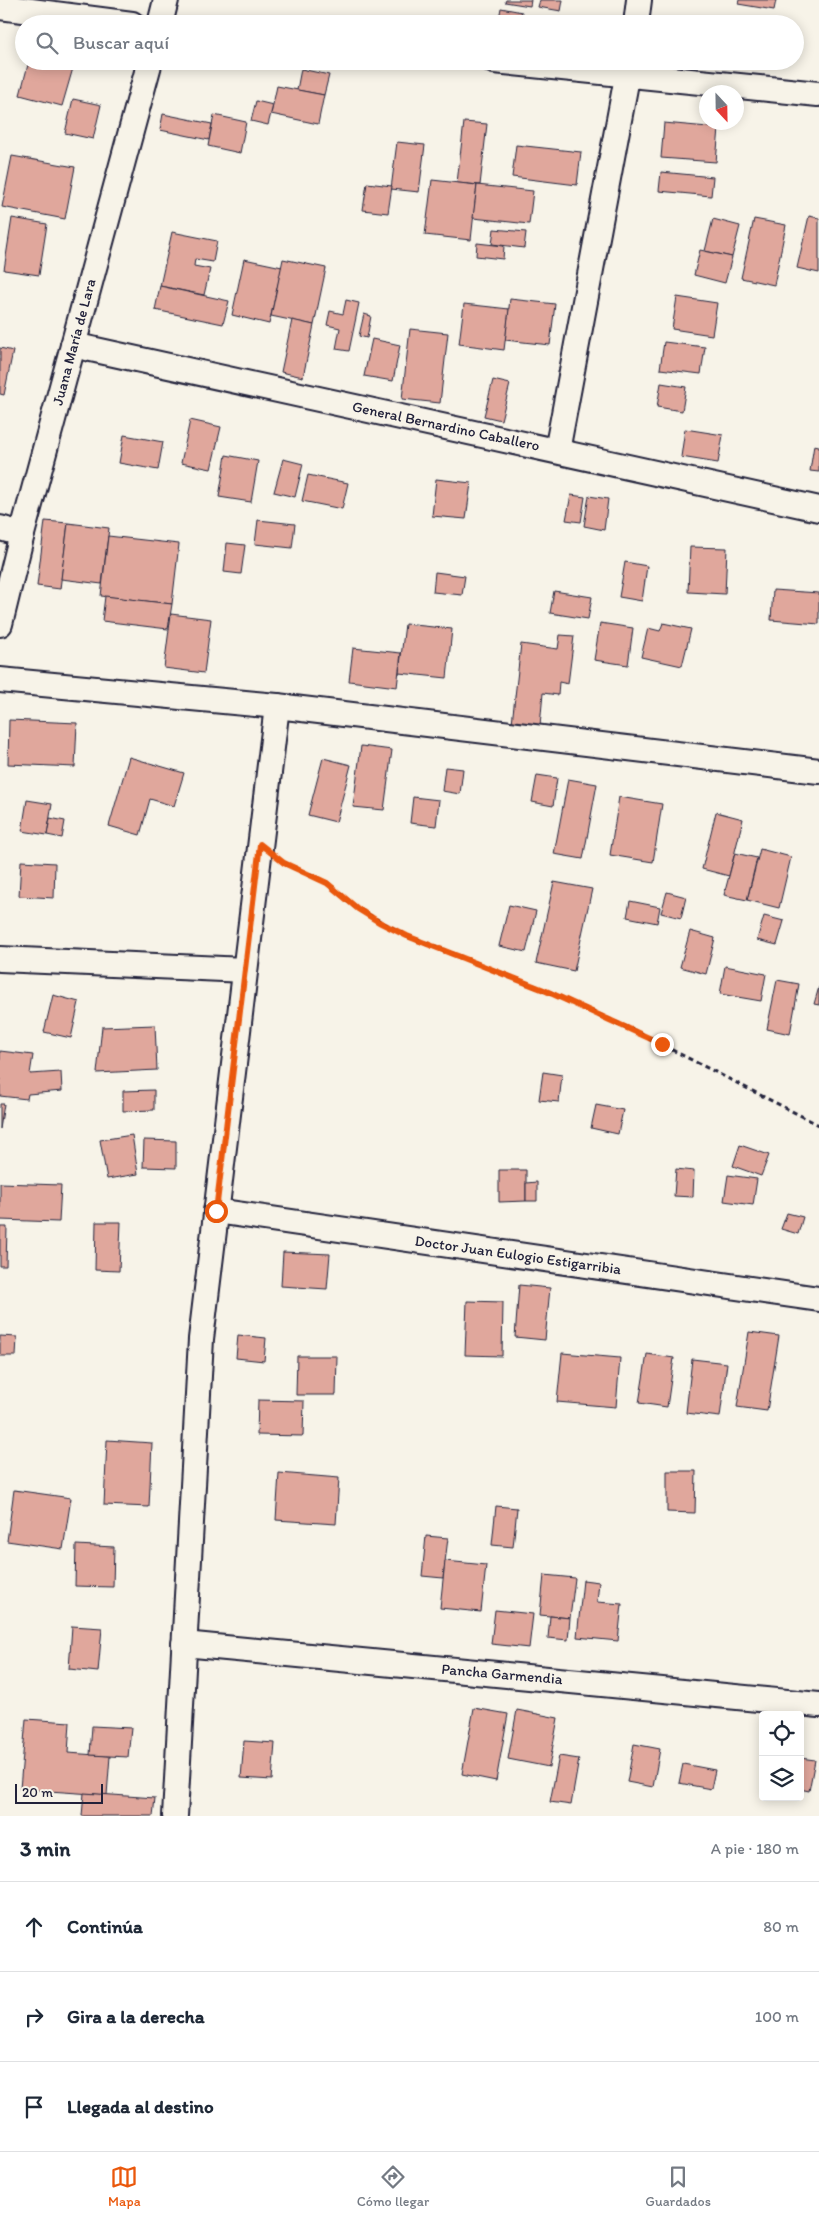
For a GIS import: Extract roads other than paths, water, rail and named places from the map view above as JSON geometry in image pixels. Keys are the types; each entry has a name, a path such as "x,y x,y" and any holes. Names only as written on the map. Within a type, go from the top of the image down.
{"street":[{"path":"162,15 166,0"},
{"path":"637,15 639,0"},
{"path":"0,7 62,15"},
{"name":"Juana María de Lara","path":"0,624 11,531 73,345 148,70"},
{"path":"557,451 629,70"},
{"path":"644,70 818,94"},
{"name":"General Bernardino Caballero","path":"73,345 819,508"},
{"path":"0,680 277,706 819,771"},
{"path":"176,1816 201,1339 277,706"},
{"path":"0,959 245,970"},
{"name":"Doctor Juan Eulogio Estigarribia","path":"216,1211 819,1299"},
{"name":"Pancha Garmendia","path":"184,1644 819,1705"}]}
